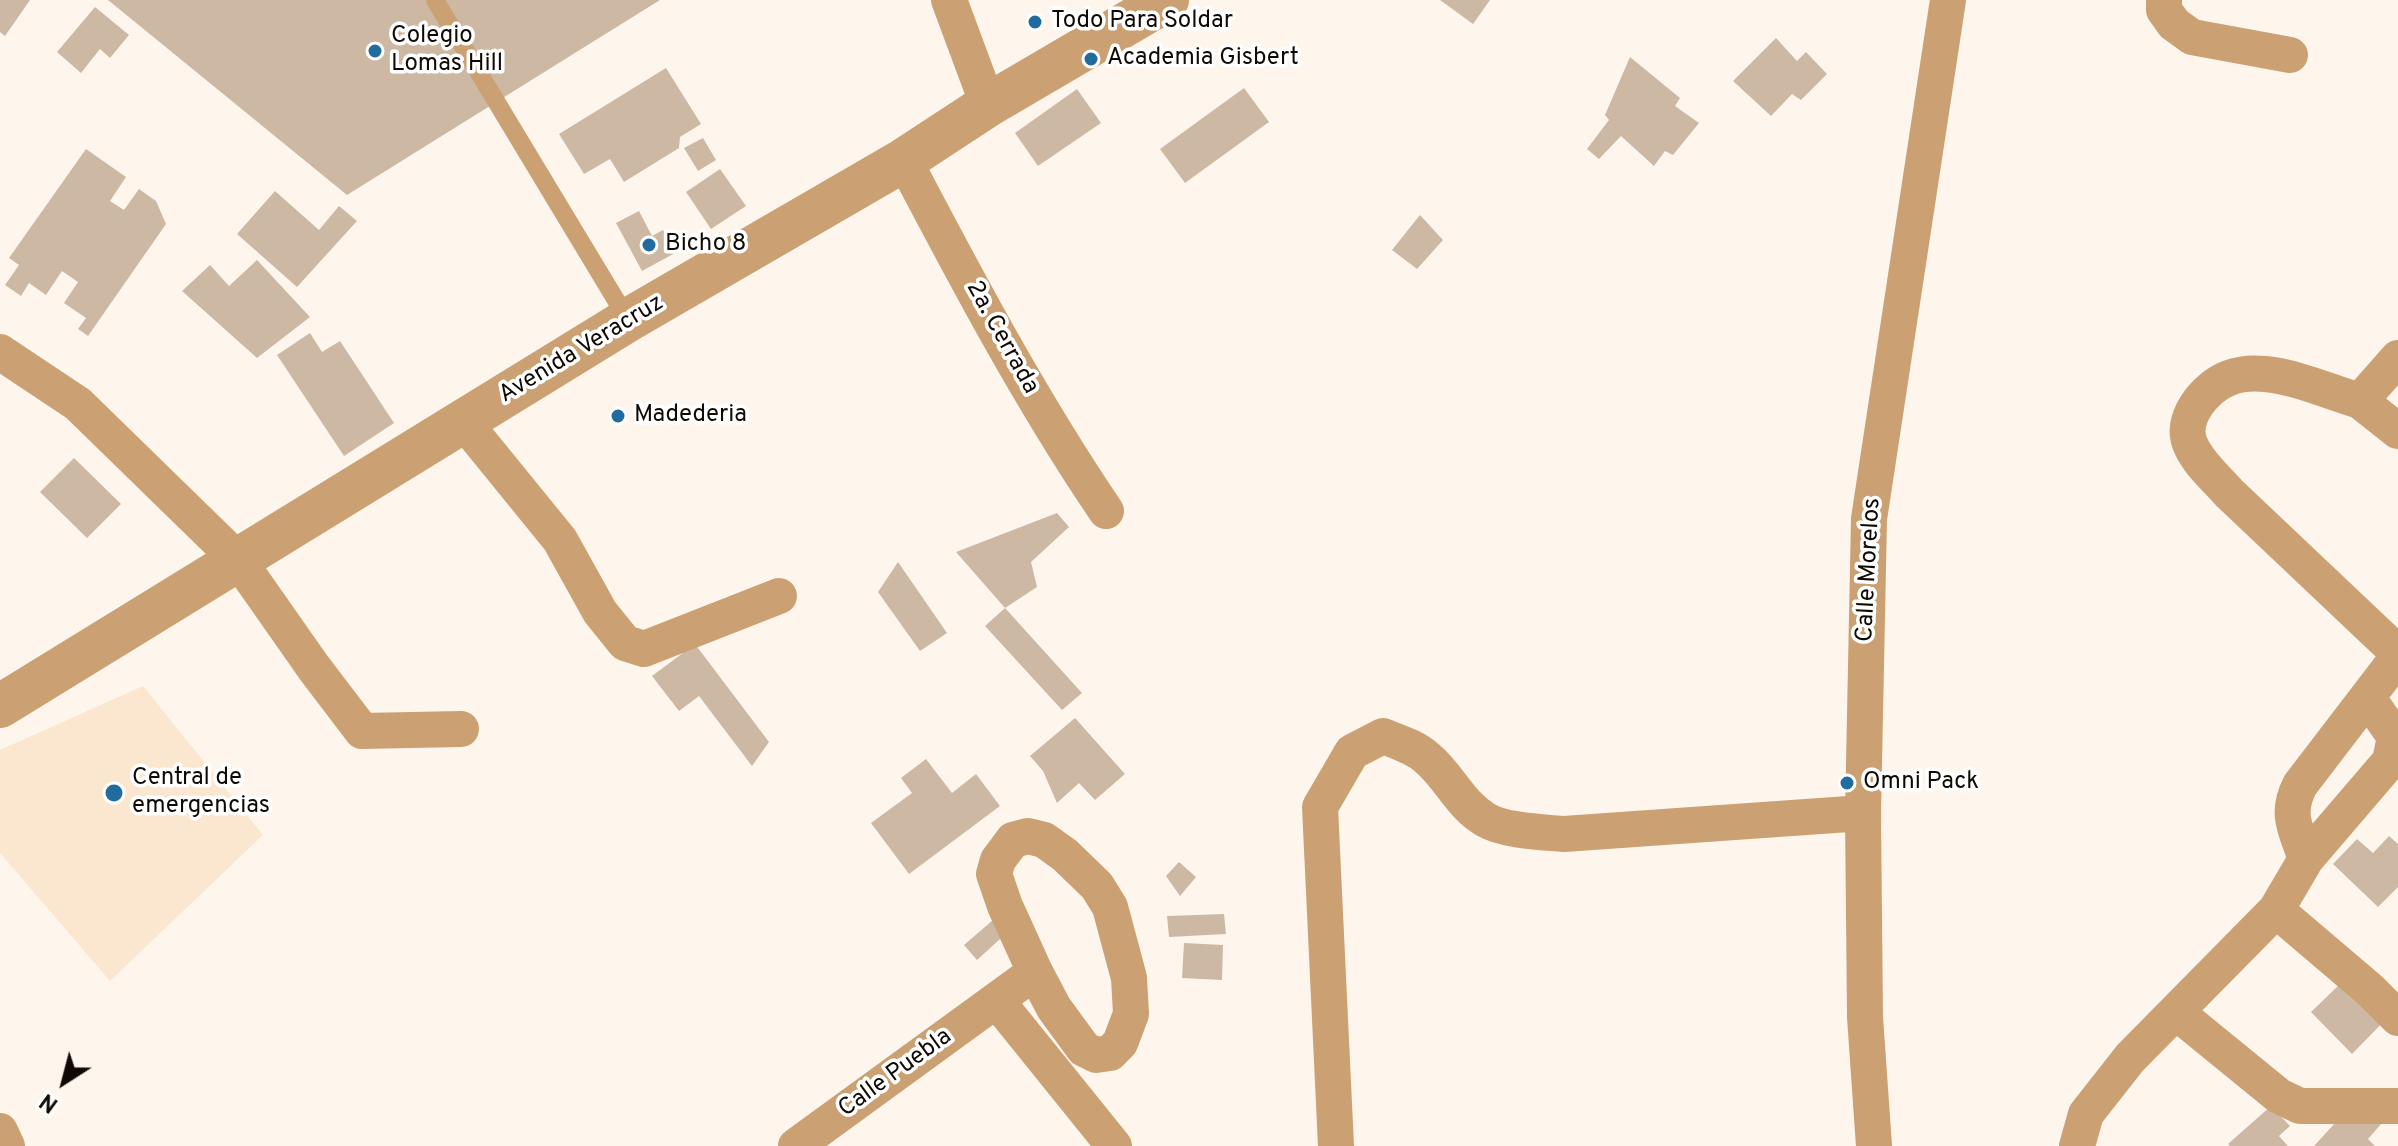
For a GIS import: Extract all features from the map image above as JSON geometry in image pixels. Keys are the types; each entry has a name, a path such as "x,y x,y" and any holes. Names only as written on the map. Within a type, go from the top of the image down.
{"street":[{"path":"949,0 988,105"},
{"name":"Avenida Veracruz","path":"0,706 628,320 904,160 988,105 1167,0"},
{"name":"Calle Morelos","path":"1874,1146 1865,1017 1863,813 1869,519 1948,0"},
{"path":"2164,0 2164,10 2174,24 2192,37 2290,55"},
{"name":"2a. Cerrada","path":"904,160 990,323 1066,452 1106,511"},
{"path":"0,352 78,404 239,561 362,731 461,729"},
{"path":"2360,401 2398,358"},
{"path":"2306,859 2291,815 2292,801 2300,785 2398,655 2229,493 2190,444 2186,426 2194,407 2227,378 2266,374 2360,401 2398,431"},
{"path":"464,422 560,540 600,612 625,643 644,649 779,596"},
{"path":"2077,1146 2086,1114 2130,1058 2276,910 2306,859 2390,761 2395,737 2368,698"},
{"path":"1336,1146 1320,807 1352,752 1383,736 1408,746 1426,757 1463,803 1488,822 1526,830 1564,834 1863,813"},
{"path":"1028,836 1044,840 1065,855 1097,886 1110,907 1130,990 1131,1014 1120,1043 1110,1053 1096,1055 1084,1049 1054,1008 1035,972 994,874 998,860 1013,840 1028,836"},
{"path":"2276,910 2370,990 2398,1018"},
{"name":"Calle Puebla","path":"796,1146 1035,972"},
{"path":"997,1001 1114,1146"},
{"path":"2176,1012 2279,1096 2300,1106 2398,1106"},
{"path":"0,1131 7,1146"}],"lane":[{"path":"435,0 628,320"}],"shaded area":[{"name":"Central de emergencias","path":"143,686 263,835 110,981 0,853 0,750"}],"building":[{"path":"0,0 30,0 5,36 0,32"},
{"name":"Colegio Lomas Hill","path":"108,0 660,0 347,195"},
{"path":"1440,0 1490,0 1473,24"},
{"path":"95,7 129,35 110,58 100,49 81,73 57,52"},
{"path":"1776,38 1797,61 1806,52 1827,74 1801,100 1792,94 1771,116 1733,81"},
{"path":"1630,57 1680,98 1675,106 1699,123 1673,155 1665,151 1654,166 1621,136 1599,159 1587,149 1609,120 1605,115"},
{"path":"666,68 701,124 680,137 679,148 624,182 610,159 584,174 559,134"},
{"path":"1244,88 1269,122 1185,183 1160,149"},
{"path":"1077,89 1101,123 1038,166 1015,133"},
{"path":"703,138 716,160 698,171 684,148"},
{"path":"86,149 126,177 110,201 124,210 139,189 156,201 166,224 88,336 78,329 86,318 64,303 78,282 62,271 46,295 29,283 21,296 5,285 19,265 9,258"},
{"path":"720,169 746,206 711,229 686,192"},
{"path":"275,191 319,230 339,206 357,221 297,287 237,234"},
{"name":"Bicho 8","path":"639,211 652,236 663,230 675,253 642,271 616,223"},
{"path":"1420,215 1443,240 1417,269 1392,250"},
{"path":"257,260 310,317 257,358 182,291 210,265 229,286"},
{"path":"310,333 322,352 340,341 394,423 344,456 277,355"},
{"path":"74,458 121,504 87,538 40,492"},
{"path":"1057,513 1069,527 1031,562 1037,587 1005,608 956,552"},
{"path":"898,562 947,633 920,651 878,592"},
{"path":"1005,608 1082,693 1062,710 985,626"},
{"path":"695,644 769,742 752,766 699,696 679,711 652,676"},
{"path":"1075,718 1125,774 1095,800 1079,783 1057,803 1043,771 1030,756"},
{"path":"926,759 952,793 976,774 1000,806 909,874 871,823 912,793 901,778"},
{"path":"2389,836 2398,844 2398,887 2378,907 2333,864 2357,839 2373,853"},
{"path":"1179,862 1196,877 1180,896 1166,876"},
{"path":"1224,914 1226,934 1169,937 1167,916"},
{"path":"993,920 1010,930 977,960 964,945"},
{"path":"1184,943 1223,945 1222,980 1182,978"},
{"path":"2340,984 2392,1013 2352,1054 2311,1012"},
{"path":"2356,1100 2382,1123 2368,1139 2375,1146 2314,1146"},
{"path":"2271,1106 2290,1126 2279,1136 2288,1146 2228,1144"}],"place":[{"name":"Todo Para Soldar","path":"1035,22"},
{"name":"Colegio Lomas Hill","path":"375,51"},
{"name":"Academia Gisbert","path":"1091,59"},
{"name":"Bicho 8","path":"649,245"},
{"name":"Madederia","path":"618,416"},
{"name":"Omni Pack","path":"1847,783"},
{"name":"Central de emergencias","path":"114,793"}]}
